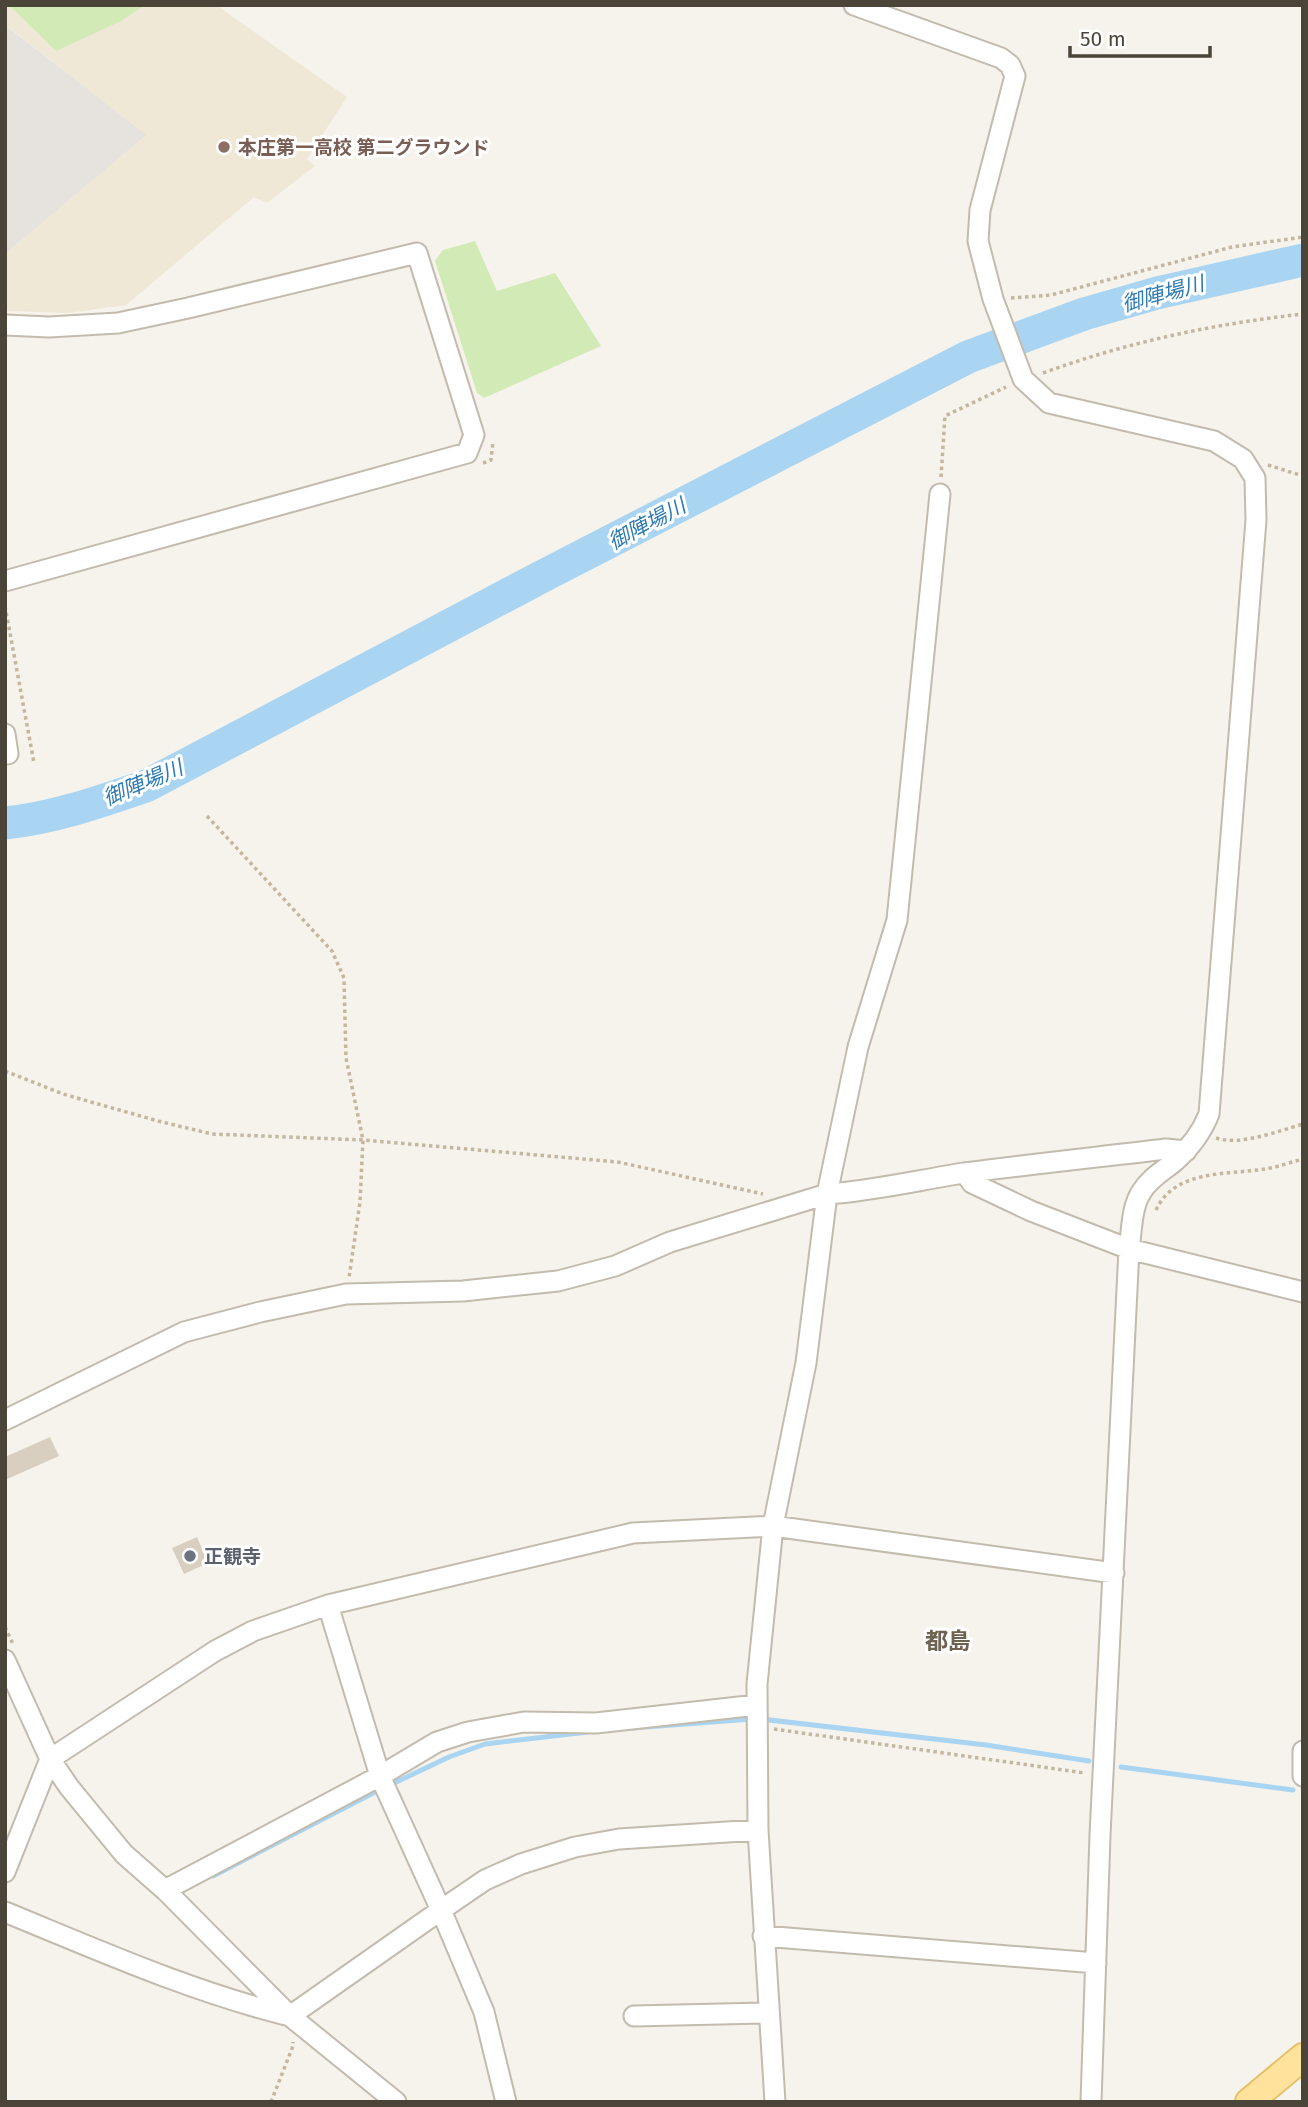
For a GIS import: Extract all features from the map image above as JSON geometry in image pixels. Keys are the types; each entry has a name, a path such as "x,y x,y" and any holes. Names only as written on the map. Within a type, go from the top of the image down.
{"main road":[{"path":"1249,2102 1303,2057"}],"street":[{"path":"854,5 1001,58 1010,65 1016,76 980,209 978,240 993,299 1021,374 1049,403 1214,441 1242,459 1255,478 1256,520 1209,1114 1202,1132 1186,1151 1140,1193 1129,1249 1091,2102"},
{"path":"5,326 49,327 118,323 188,309 417,253 474,435 467,453 5,581"},
{"path":"775,2102 758,1830 757,1705 773,1526 806,1363 827,1194 858,1047 897,920 940,494"},
{"path":"5,1420 184,1332 260,1312 346,1294 463,1291 558,1281 615,1266 670,1241 827,1194 851,1193 965,1173 1167,1149 1186,1151"},
{"path":"965,1173 972,1183 1129,1249 1303,1292"},
{"path":"5,1872 50,1759 215,1651 253,1631 328,1605 634,1533 773,1526 1114,1573"},
{"path":"328,1605 380,1776 484,2012 506,2102"},
{"path":"5,1660 50,1759 69,1787 124,1854 166,1890 290,2016 396,2102"},
{"path":"166,1890 380,1776 437,1742 468,1732 524,1722 596,1723 757,1705"},
{"path":"1303,1751 1303,1776"},
{"path":"5,1912 118,1958 206,1990 290,2016 485,1880 521,1864 575,1847 619,1839 758,1830"},
{"path":"763,1936 1096,1963"},
{"path":"634,2016 768,2013"}],"path":[{"path":"993,299 1051,295 1232,247 1303,237"},
{"path":"940,494 945,416 1021,374 1162,336 1303,314"},
{"path":"478,464 491,460 493,438"},
{"path":"5,606 34,763"},
{"path":"207,816 332,951 344,978 346,1058 363,1140 360,1202 346,1294"},
{"path":"5,1071 63,1094 212,1134 363,1140 618,1162 799,1202"},
{"path":"1202,1132 1226,1141 1303,1125"},
{"path":"1153,1219 1157,1207 1166,1195 1192,1178 1267,1168 1303,1158"},
{"path":"758,1727 1104,1776"},
{"path":"271,2102 293,2046 290,2016"}],"shaded area":[{"name":"本庄第一高校 第二グラウンド","path":"5,5 216,5 347,97 307,159 315,166 267,203 254,197 126,305 68,313 5,311 5,254 146,135 10,28 5,32"},
{"path":"9,28 147,135 5,254 5,32"}],"green space":[{"path":"9,5 145,5 121,21 56,51"},
{"path":"475,241 497,291 555,273 601,346 484,398 477,393 435,261 443,250"}],"building":[{"path":"50,1437 59,1456 5,1480 5,1457"},
{"name":"正観寺","path":"197,1537 208,1563 184,1574 172,1548"}],"waterway":[{"name":"御陣場川","path":"5,823 59,813 146,786 543,576 968,357 1084,314 1157,293 1303,260"},
{"path":"632,1728 752,1719"},
{"path":"761,1719 986,1745 1089,1761"},
{"path":"390,1785 449,1757 485,1744 588,1732"},
{"path":"1121,1767 1293,1790"},
{"path":"213,1876 381,1789"}],"place":[{"name":"本庄第一高校 第二グラウンド","path":"224,147"},
{"name":"正観寺","path":"190,1556"}],"district":[{"name":"都島","path":"948,1641"}]}
